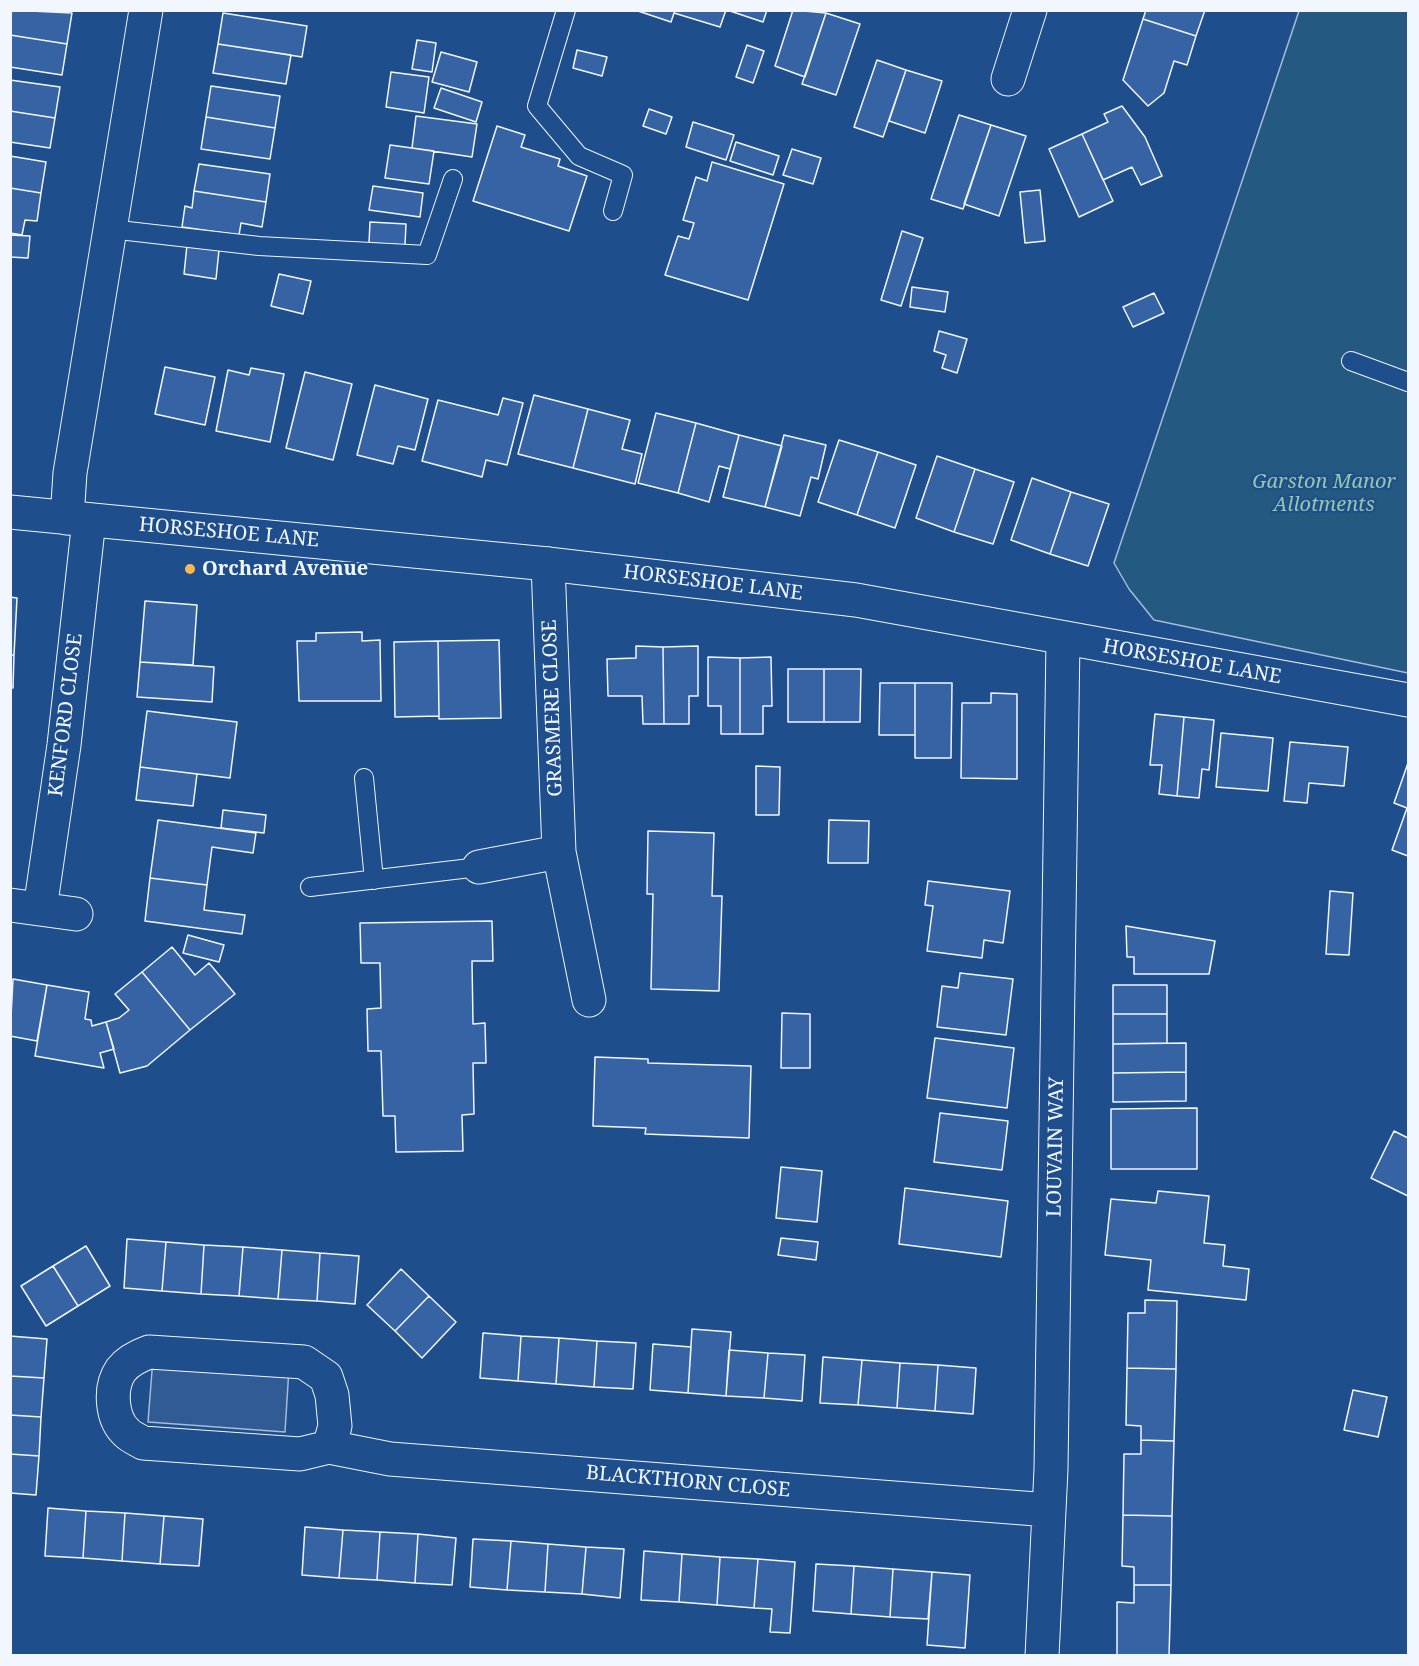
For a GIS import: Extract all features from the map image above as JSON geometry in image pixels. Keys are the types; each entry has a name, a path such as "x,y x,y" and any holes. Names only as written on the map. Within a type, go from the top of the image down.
{"street":[{"path":"78,519 70,473 146,10"},
{"path":"1008,79 1030,10"},
{"name":"HORSESHOE LANE","path":"10,512 548,564 856,600 1408,700"},
{"name":"KENFORD CLOSE","path":"76,914 25,907 64,745 78,519"},
{"name":"GRASMERE CLOSE","path":"548,564 559,852 589,1000"},
{"name":"LOUVAIN WAY","path":"1042,1656 1049,1510 1063,639"},
{"path":"479,867 559,852"},
{"name":"BLACKTHORN CLOSE","path":"329,1447 335,1426 332,1395 326,1377 304,1362 149,1352 135,1357 121,1370 115,1383 114,1404 117,1420 126,1433 143,1443 300,1454 329,1447 390,1459 1049,1510"}],"lane":[{"path":"566,10 537,106 579,156 623,175 613,211"},
{"path":"110,229 259,246 427,255 453,179"},
{"path":"1351,361 1408,382"},
{"path":"364,778 374,880"},
{"path":"310,887 479,867"}],"green space":[{"name":"Garston Manor Allotments","path":"1299,11 1408,11 1408,673 1154,620 1129,589 1114,563"}],"shaded area":[{"path":"153,1358 289,1368 285,1432 148,1422"}],"building":[{"path":"10,10 72,13 67,44 10,35"},
{"path":"635,10 675,10 671,22"},
{"path":"675,10 726,10 720,27 674,13"},
{"path":"727,10 767,10 763,22"},
{"path":"793,10 826,13 805,77 775,66"},
{"path":"1146,10 1205,10 1196,36 1143,19"},
{"path":"223,13 307,26 302,57 218,44"},
{"path":"826,13 860,24 836,95 802,84"},
{"path":"1143,19 1196,36 1187,65 1174,61 1164,93 1148,106 1123,80"},
{"path":"10,35 67,44 62,75 10,67"},
{"path":"417,40 436,43 432,72 412,69"},
{"path":"218,44 291,55 286,84 213,73"},
{"path":"747,45 764,51 753,83 736,77"},
{"path":"577,50 607,57 602,76 573,68"},
{"path":"441,52 477,62 469,92 432,82"},
{"path":"877,60 906,70 883,137 854,127"},
{"path":"906,70 942,81 925,133 889,121"},
{"path":"391,72 429,77 424,113 386,107"},
{"path":"10,80 60,87 55,118 10,111"},
{"path":"211,86 280,96 275,128 206,117"},
{"path":"441,88 482,102 476,122 434,108"},
{"path":"1122,106 1145,137 1162,176 1141,185 1132,167 1103,180 1082,134 1108,122 1104,114"},
{"path":"649,109 672,117 666,134 643,126"},
{"path":"10,111 55,118 50,148 10,142"},
{"path":"959,115 991,125 963,209 931,199"},
{"path":"416,116 477,124 472,157 412,148"},
{"path":"206,117 275,128 270,159 201,149"},
{"path":"693,122 734,135 726,160 686,147"},
{"path":"991,125 1026,136 999,216 964,204"},
{"path":"497,126 525,135 521,147 560,159 558,166 587,176 569,231 473,201"},
{"path":"1082,134 1113,201 1079,217 1049,149"},
{"path":"736,142 779,156 773,175 730,161"},
{"path":"390,145 434,151 429,184 385,178"},
{"path":"792,149 821,158 813,184 783,175"},
{"path":"10,156 46,162 41,193 10,188"},
{"path":"712,162 784,184 748,300 665,275 678,236 689,239 694,223 683,220 696,177 707,181"},
{"path":"199,164 270,174 266,202 194,191"},
{"path":"373,186 423,193 420,217 369,210"},
{"path":"10,188 41,193 37,221 25,220 22,235 10,233"},
{"path":"1040,190 1045,241 1025,243 1020,192"},
{"path":"194,191 266,202 262,227 241,223 239,235 182,227 185,206 192,208"},
{"path":"370,222 406,224 405,245 369,243"},
{"path":"902,231 923,238 901,306 881,300"},
{"path":"10,235 30,236 28,258 10,257"},
{"path":"187,245 219,250 216,279 184,274"},
{"path":"279,274 311,281 303,314 271,306"},
{"path":"912,287 948,292 945,312 910,307"},
{"path":"1154,293 1164,313 1133,327 1123,307"},
{"path":"939,331 967,339 957,373 942,368 946,355 934,351"},
{"path":"165,367 215,377 205,425 155,414"},
{"path":"251,368 284,374 270,442 216,431 228,370 249,375"},
{"path":"305,372 352,384 333,460 286,448"},
{"path":"375,385 428,399 415,450 398,446 393,464 357,455"},
{"path":"534,395 588,409 573,468 518,454"},
{"path":"503,398 523,403 507,465 486,460 482,477 422,461 438,400 498,415"},
{"path":"588,409 630,420 622,449 642,454 635,484 573,468"},
{"path":"656,413 696,423 678,493 638,483"},
{"path":"696,423 739,435 730,469 719,466 709,502 678,493"},
{"path":"739,435 782,446 765,507 723,497"},
{"path":"784,435 826,445 818,479 811,477 800,516 765,507"},
{"path":"839,440 878,452 857,515 818,502"},
{"path":"878,452 916,465 895,528 857,515"},
{"path":"937,456 975,469 954,532 916,518"},
{"path":"975,469 1014,482 993,544 954,532"},
{"path":"1032,478 1071,492 1050,554 1011,540"},
{"path":"1071,492 1109,504 1088,566 1050,554"},
{"path":"10,597 17,598 14,655 10,655"},
{"path":"145,601 197,605 193,665 140,662"},
{"path":"362,632 362,641 380,640 381,701 299,701 297,641 316,641 316,633"},
{"path":"499,640 501,718 439,719 438,641"},
{"path":"438,641 439,716 395,717 394,642"},
{"path":"636,646 663,647 664,724 643,724 642,696 608,696 607,659 636,658"},
{"path":"698,646 698,696 689,696 689,724 664,724 663,647"},
{"path":"10,655 14,655 13,688 10,688"},
{"path":"708,657 740,658 740,734 721,734 721,706 708,706"},
{"path":"771,657 772,706 763,706 763,734 740,734 740,658"},
{"path":"140,662 214,667 212,702 137,697"},
{"path":"788,669 824,669 824,722 788,722"},
{"path":"824,669 861,669 860,722 824,722"},
{"path":"880,683 915,683 915,735 879,735"},
{"path":"915,683 952,683 951,758 915,758"},
{"path":"991,693 1017,694 1017,779 961,778 962,703 991,703"},
{"path":"147,711 237,722 230,778 140,767"},
{"path":"1155,714 1184,717 1177,796 1159,794 1162,765 1150,765"},
{"path":"1184,717 1214,720 1209,770 1202,769 1199,798 1177,796"},
{"path":"1221,733 1273,738 1268,791 1216,787"},
{"path":"1290,742 1348,747 1344,786 1309,783 1307,803 1284,801"},
{"path":"1408,763 1408,856 1392,850 1407,808 1394,803"},
{"path":"756,766 780,767 779,815 756,815"},
{"path":"140,767 197,774 193,806 136,800"},
{"path":"223,810 266,815 264,833 221,828"},
{"path":"158,820 256,833 253,853 212,847 207,885 150,878"},
{"path":"829,820 869,821 868,863 828,863"},
{"path":"648,831 714,833 712,896 722,896 719,991 651,989 653,894 647,894"},
{"path":"150,878 207,885 204,910 245,915 242,934 145,921"},
{"path":"928,881 1010,891 1003,943 984,940 982,958 927,951 933,906 925,905"},
{"path":"1330,891 1353,893 1349,955 1326,954"},
{"path":"492,921 493,961 472,961 473,1024 485,1023 486,1063 473,1063 474,1114 462,1115 463,1151 396,1152 395,1116 383,1116 381,1051 368,1051 367,1009 381,1008 380,963 361,963 360,923"},
{"path":"1126,926 1215,941 1209,974 1134,974 1134,957 1127,957"},
{"path":"188,935 224,945 219,962 183,953"},
{"path":"172,947 195,975 209,963 235,994 190,1030 142,972"},
{"path":"142,972 190,1030 147,1066 120,1073 106,1022 119,1018 129,1010 115,994"},
{"path":"960,973 1013,979 1006,1035 937,1027 942,986 958,988"},
{"path":"13,979 47,985 37,1041 10,1036"},
{"path":"47,985 89,992 85,1019 91,1020 92,1026 106,1022 114,1049 100,1053 104,1068 35,1056"},
{"path":"1113,985 1167,985 1167,1014 1113,1014"},
{"path":"782,1013 810,1014 810,1068 781,1068"},
{"path":"1113,1014 1167,1014 1167,1043 1113,1044"},
{"path":"935,1038 1014,1048 1007,1108 927,1098"},
{"path":"1186,1043 1186,1072 1113,1073 1113,1044"},
{"path":"595,1057 648,1059 648,1063 751,1066 749,1138 645,1134 646,1128 593,1126"},
{"path":"1186,1072 1186,1101 1113,1102 1113,1073"},
{"path":"1197,1108 1197,1169 1111,1169 1111,1109"},
{"path":"940,1113 1008,1121 1002,1170 934,1162"},
{"path":"1394,1131 1408,1138 1408,1196 1371,1178"},
{"path":"781,1167 822,1171 817,1222 776,1218"},
{"path":"905,1188 1008,1201 1001,1257 899,1244"},
{"path":"1158,1191 1209,1196 1204,1243 1225,1245 1223,1266 1249,1269 1246,1300 1148,1290 1151,1260 1105,1255 1111,1199 1156,1203"},
{"path":"781,1238 818,1242 816,1260 778,1255"},
{"path":"127,1239 166,1242 162,1291 124,1288"},
{"path":"166,1242 204,1245 201,1294 162,1291"},
{"path":"204,1245 243,1247 239,1296 201,1294"},
{"path":"86,1246 110,1286 78,1306 53,1266"},
{"path":"243,1247 282,1250 278,1299 239,1296"},
{"path":"282,1250 320,1253 317,1301 278,1299"},
{"path":"320,1253 359,1256 355,1304 317,1301"},
{"path":"53,1266 78,1306 46,1326 21,1286"},
{"path":"401,1269 429,1296 395,1331 367,1305"},
{"path":"429,1296 456,1322 422,1358 395,1331"},
{"path":"1145,1300 1177,1301 1176,1369 1127,1368 1128,1313 1145,1313"},
{"path":"692,1329 731,1332 726,1396 688,1393"},
{"path":"483,1333 521,1336 518,1381 480,1378"},
{"path":"10,1336 47,1339 44,1378 10,1376"},
{"path":"521,1336 559,1338 556,1384 518,1381"},
{"path":"559,1338 597,1341 594,1387 556,1384"},
{"path":"597,1341 636,1343 633,1389 594,1387"},
{"path":"653,1344 691,1347 688,1393 650,1390"},
{"path":"729,1350 768,1353 764,1398 726,1396"},
{"path":"768,1353 805,1355 802,1401 764,1398"},
{"path":"823,1357 862,1360 858,1405 820,1403"},
{"path":"862,1360 900,1363 897,1408 858,1405"},
{"path":"900,1363 938,1365 935,1411 897,1408"},
{"path":"938,1365 976,1368 973,1414 935,1411"},
{"path":"1127,1368 1176,1369 1174,1441 1141,1440 1141,1426 1126,1425"},
{"path":"10,1376 44,1378 41,1417 10,1415"},
{"path":"1353,1390 1387,1397 1378,1437 1344,1430"},
{"path":"10,1415 41,1417 39,1456 10,1454"},
{"path":"1141,1440 1174,1441 1172,1516 1123,1515 1124,1454 1141,1454"},
{"path":"10,1454 39,1456 36,1495 10,1493"},
{"path":"48,1508 86,1511 83,1558 45,1556"},
{"path":"86,1511 125,1513 122,1561 83,1558"},
{"path":"125,1513 164,1516 160,1564 122,1561"},
{"path":"1123,1515 1172,1516 1171,1585 1134,1585 1134,1567 1122,1566"},
{"path":"164,1516 203,1519 199,1566 160,1564"},
{"path":"305,1527 343,1530 339,1578 302,1575"},
{"path":"343,1530 380,1532 377,1580 339,1578"},
{"path":"380,1532 418,1534 415,1583 377,1580"},
{"path":"418,1534 456,1538 452,1585 415,1583"},
{"path":"473,1539 511,1541 507,1590 470,1587"},
{"path":"511,1541 548,1544 545,1592 507,1590"},
{"path":"548,1544 586,1547 582,1594 545,1592"},
{"path":"586,1547 624,1549 620,1598 582,1594"},
{"path":"644,1551 682,1554 679,1602 641,1600"},
{"path":"682,1554 720,1557 717,1605 679,1602"},
{"path":"720,1557 758,1559 754,1608 717,1605"},
{"path":"758,1559 795,1562 790,1633 770,1632 772,1609 754,1608"},
{"path":"816,1564 854,1566 851,1614 813,1611"},
{"path":"854,1566 893,1569 890,1617 851,1614"},
{"path":"893,1569 932,1572 928,1619 890,1617"},
{"path":"932,1572 970,1575 965,1648 927,1645"},
{"path":"1134,1585 1171,1585 1169,1656 1117,1655 1117,1602 1134,1603"}],"place":[{"name":"Orchard Avenue","path":"190,569"}]}
